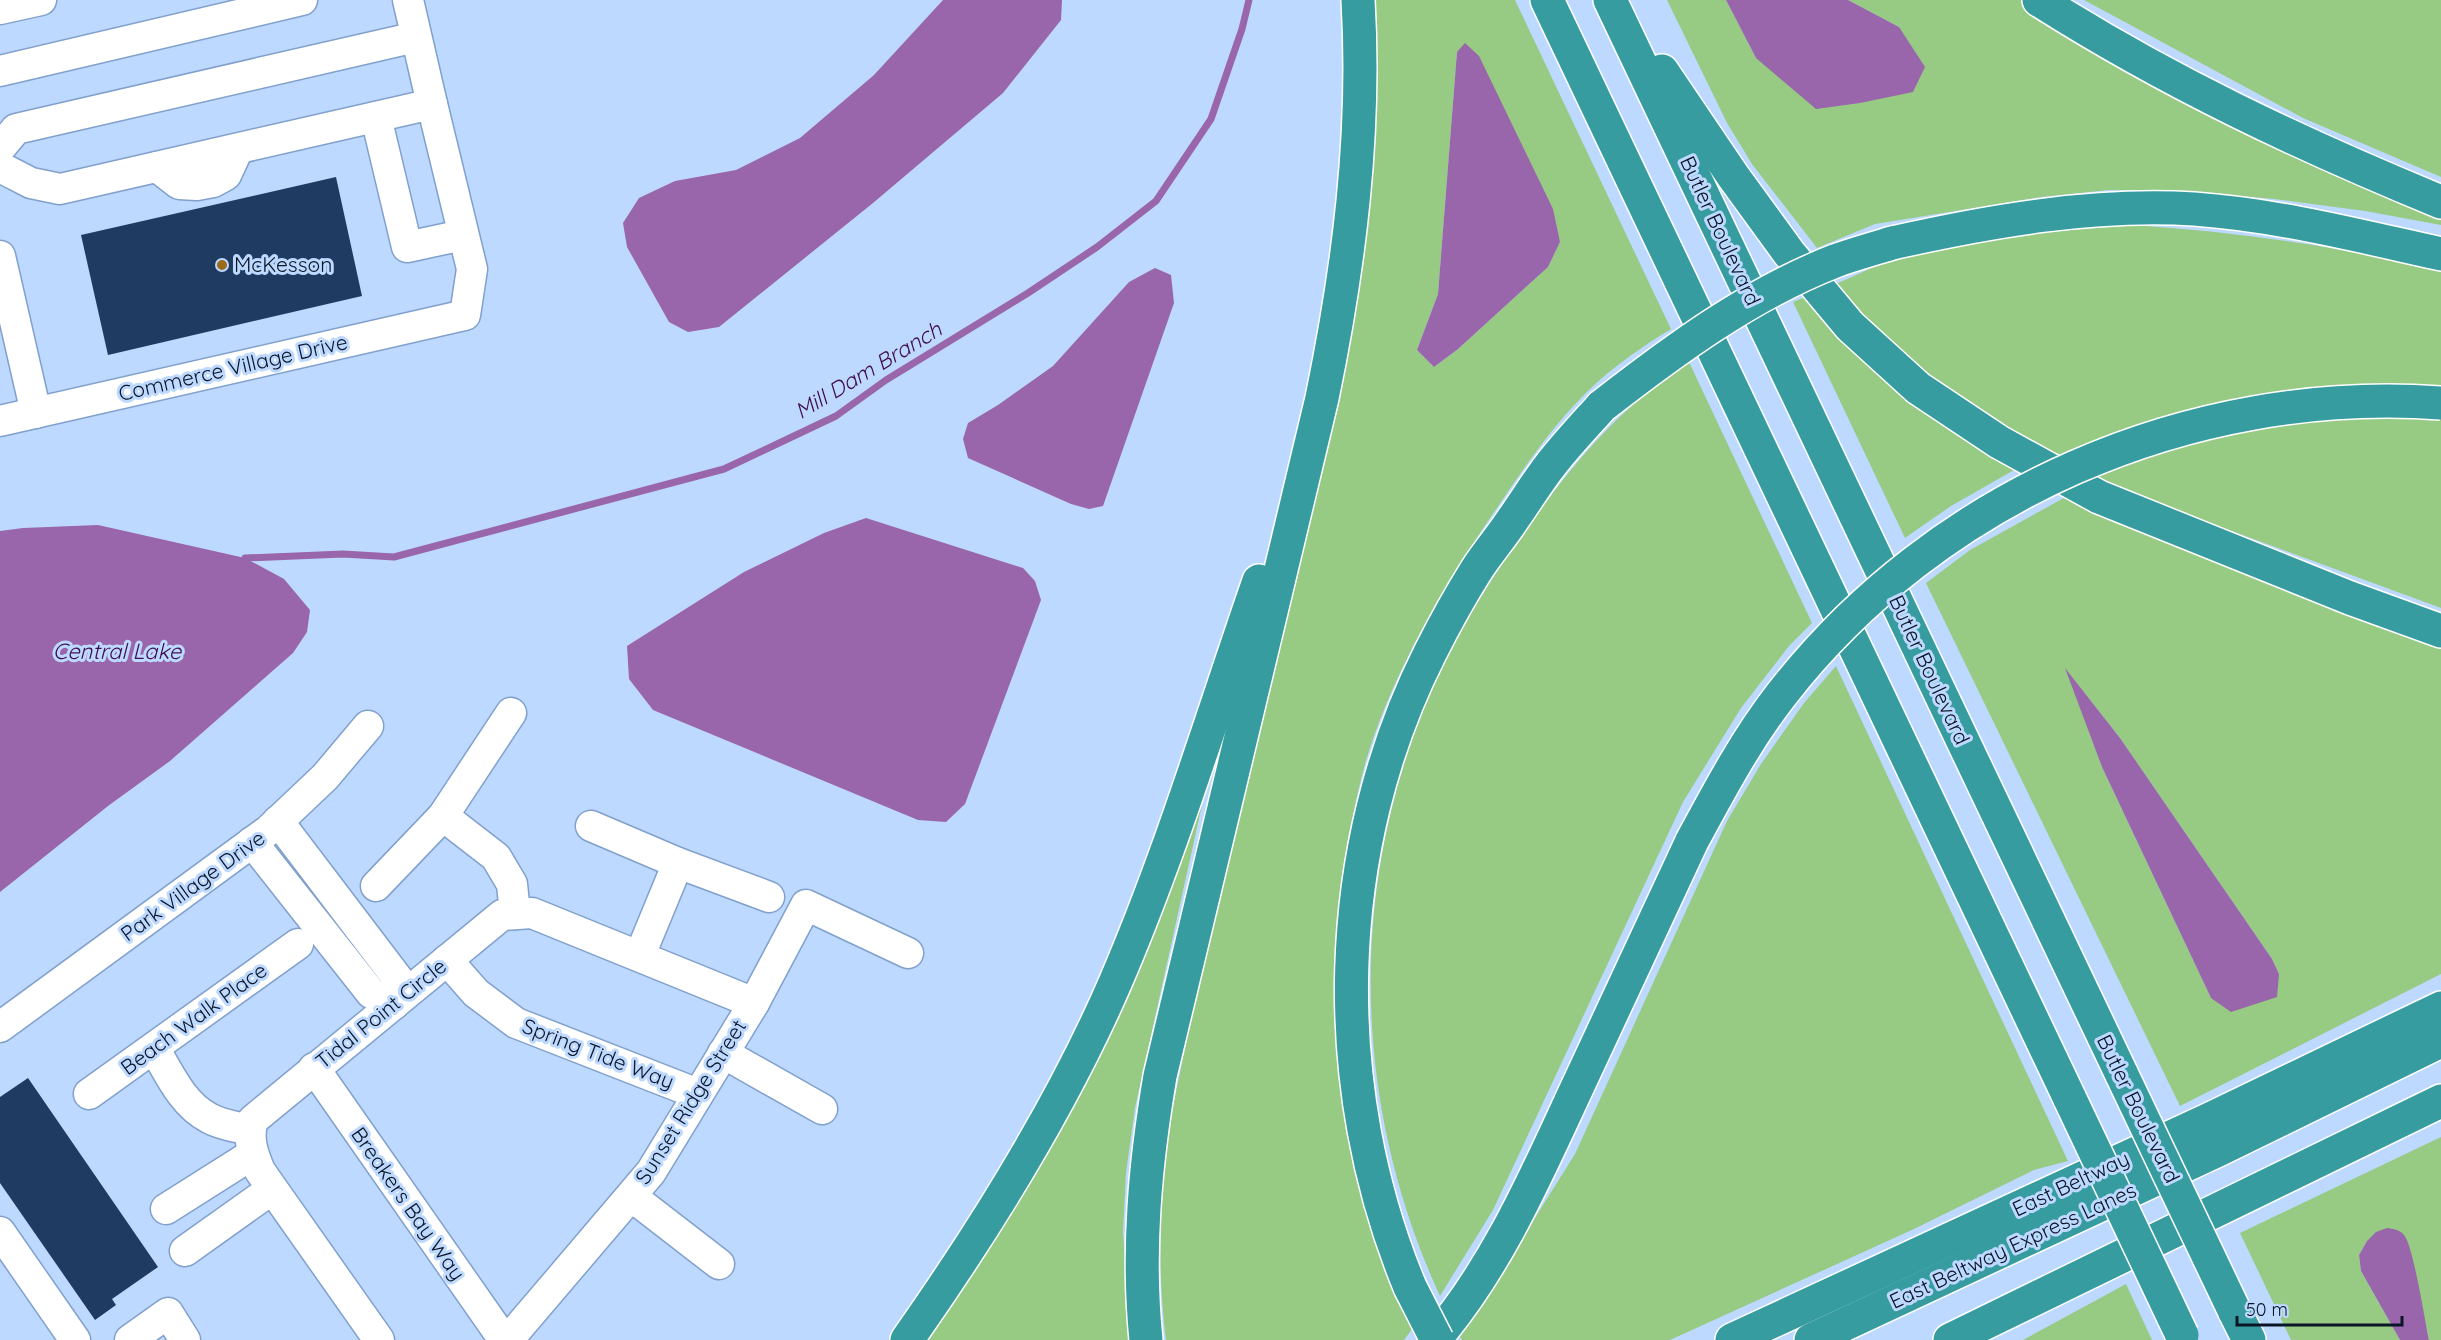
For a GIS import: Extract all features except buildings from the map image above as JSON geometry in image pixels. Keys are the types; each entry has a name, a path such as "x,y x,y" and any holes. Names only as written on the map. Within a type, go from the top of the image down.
{"highway":[{"path":"1146,1340 1142,1296 1142,1229 1149,1136 1160,1076 1322,398 1337,322 1357,162 1361,84 1358,0"},
{"path":"1547,0 2183,1338"},
{"path":"1612,0 1789,253 1850,326 1918,388 2000,442 2099,497 2350,598 2441,631"},
{"name":"Butler Boulevard","path":"1612,0 2249,1340"},
{"path":"2038,0 2100,39 2210,98 2327,155 2441,202"},
{"path":"2441,254 2348,233 2194,209 2098,210 2001,221 1892,243 1835,262 1747,305 1711,326 1602,406 1549,466 1478,568 1451,613 1410,696 1381,784 1370,829 1353,934 1352,1028 1355,1076 1362,1126 1385,1223 1410,1287 1436,1340 1459,1311 1481,1276 1537,1175 1692,841 1756,730 1809,662 1837,631 1882,590 1958,531 1994,508 2099,456 2181,428 2259,411 2375,400 2441,403"},
{"path":"907,1340 993,1212 1065,1084 1114,985 1144,912 1322,398"},
{"name":"East Beltway","path":"1732,1340 2197,1125 2441,1008"},
{"name":"East Beltway Express Lanes","path":"1811,1340 2218,1150 2441,1041"},
{"path":"1950,1340 2441,1101"}],"street":[{"path":"0,9 41,0"},
{"path":"0,71 302,0"},
{"path":"376,117 407,247 463,235 408,0"},
{"path":"0,148 16,129 416,37"},
{"path":"0,167 30,183 60,189 432,104"},
{"name":"Commerce Village Drive","path":"0,421 465,315 472,269 463,235"},
{"path":"0,256 10,349 36,413"},
{"path":"376,886 443,816 511,713"},
{"name":"Park Village Drive","path":"0,1027 278,821 326,777 368,726"},
{"path":"443,816 496,857 512,884 514,914 532,913 754,1003"},
{"path":"252,842 371,993 394,1004 398,980 278,821"},
{"path":"591,826 678,863 769,897"},
{"path":"640,955 678,863"},
{"path":"302,905 327,887"},
{"name":"Sunset Ridge Street","path":"517,1337 651,1172 754,1003 806,905 908,953"},
{"name":"Tidal Point Circle","path":"251,1142 253,1120 502,915 514,914"},
{"name":"Beach Walk Place","path":"89,1094 298,944"},
{"name":"Spring Tide Way","path":"447,960 476,993 516,1023 698,1094"},
{"path":"154,1048 180,1093 196,1110 251,1142 260,1171 374,1338"},
{"path":"723,1053 822,1109"},
{"name":"Breakers Bay Way","path":"314,1068 517,1337"},
{"path":"166,1209 251,1142"},
{"path":"185,1251 272,1189"},
{"path":"631,1196 719,1264"},
{"path":"0,1232 75,1340"},
{"path":"130,1340 168,1313 185,1340"}],"green space":[{"path":"1373,0 1515,0 1671,329 1629,357 1590,389 1547,437 1521,473 1467,553 1419,635 1391,692 1363,772 1339,897 1334,989 1336,1035 1347,1127 1362,1193 1415,1325 1404,1340 1166,1340 1160,1253 1162,1197 1172,1111 1265,663","holes":["1457,52 1560,242 1548,267 1458,349 1434,367 1417,350 1438,294"]},
{"path":"1667,0 1726,0 1756,58 1899,27 1848,0 2021,0 2441,214 2441,225 2365,211 2274,199 2187,191 2109,190 2041,197 1875,224 1817,248 1752,164 1727,123"},
{"path":"2084,0 2441,0 2441,177 2303,118"},
{"path":"2133,225 2288,241 2365,254 2441,271 2441,608 2142,498 2034,452 1925,375 1865,322 1833,285 1888,262 1948,247 2041,233"},
{"path":"1810,295 1982,448 2014,470 1951,506 1905,538 1793,302"},
{"path":"1689,362 1812,623 1789,646 1741,708 1683,802 1493,1210 1440,1296 1409,1217 1387,1137 1374,1055 1371,972 1377,890 1392,809 1416,729 1450,651 1475,606 1503,563 1559,485 1597,440 1639,399"},
{"path":"2071,494 2441,639 2441,974 2180,1106 1926,583 1970,550","holes":["2067,671 2120,738 2272,959 2279,974 2211,998 2102,767"]},
{"path":"1836,666 2068,1161 2034,1170 1914,1229 1670,1340 1462,1340 1460,1337 1575,1154 1727,821 1761,764 1804,703"},
{"path":"1206,787 1135,1108 1126,1173 1123,1232 1131,1340 917,1340"},
{"path":"2441,1137 2441,1340 2429,1340 2410,1251 2367,1241 2359,1255 2361,1271 2400,1340 2291,1340 2240,1233"},
{"path":"2126,1284 2152,1340 2023,1340"}],"water":[{"path":"943,0 1062,0 1061,20 1003,93 873,203 719,327 688,332 669,322 627,247 623,223 639,198 675,181 736,170 800,138 874,75"},
{"path":"1726,0 1848,0 1899,27 1925,67 1913,92 1816,109 1756,58"},
{"path":"1465,43 1479,56 1553,209 1560,242 1548,267 1458,349 1434,367 1417,350 1438,294 1457,52"},
{"path":"1155,268 1171,275 1174,303 1103,506 1089,509 1071,504 968,458 963,439 968,423 1053,366 1129,282"},
{"path":"866,518 1023,568 1035,581 1041,600 965,804 946,822 918,820 653,710 629,679 627,646 744,572 824,533"},
{"name":"Central Lake","path":"98,525 245,558 284,579 310,610 307,632 293,653 170,761 108,806 0,892 0,531"},
{"path":"2065,668 2120,738 2272,959 2279,974 2277,997 2231,1012 2211,998 2102,767"},
{"path":"2387,1228 2400,1232 2407,1242 2415,1268 2429,1340 2400,1340 2361,1271 2359,1255 2367,1241 2376,1232"}],"waterway":[{"name":"Mill Dam Branch","path":"245,558 343,554 394,557 724,469 836,416 886,380 1028,293 1097,247 1156,201 1211,119 1242,29 1249,0"}],"place":[{"name":"McKesson","path":"222,265"}]}
